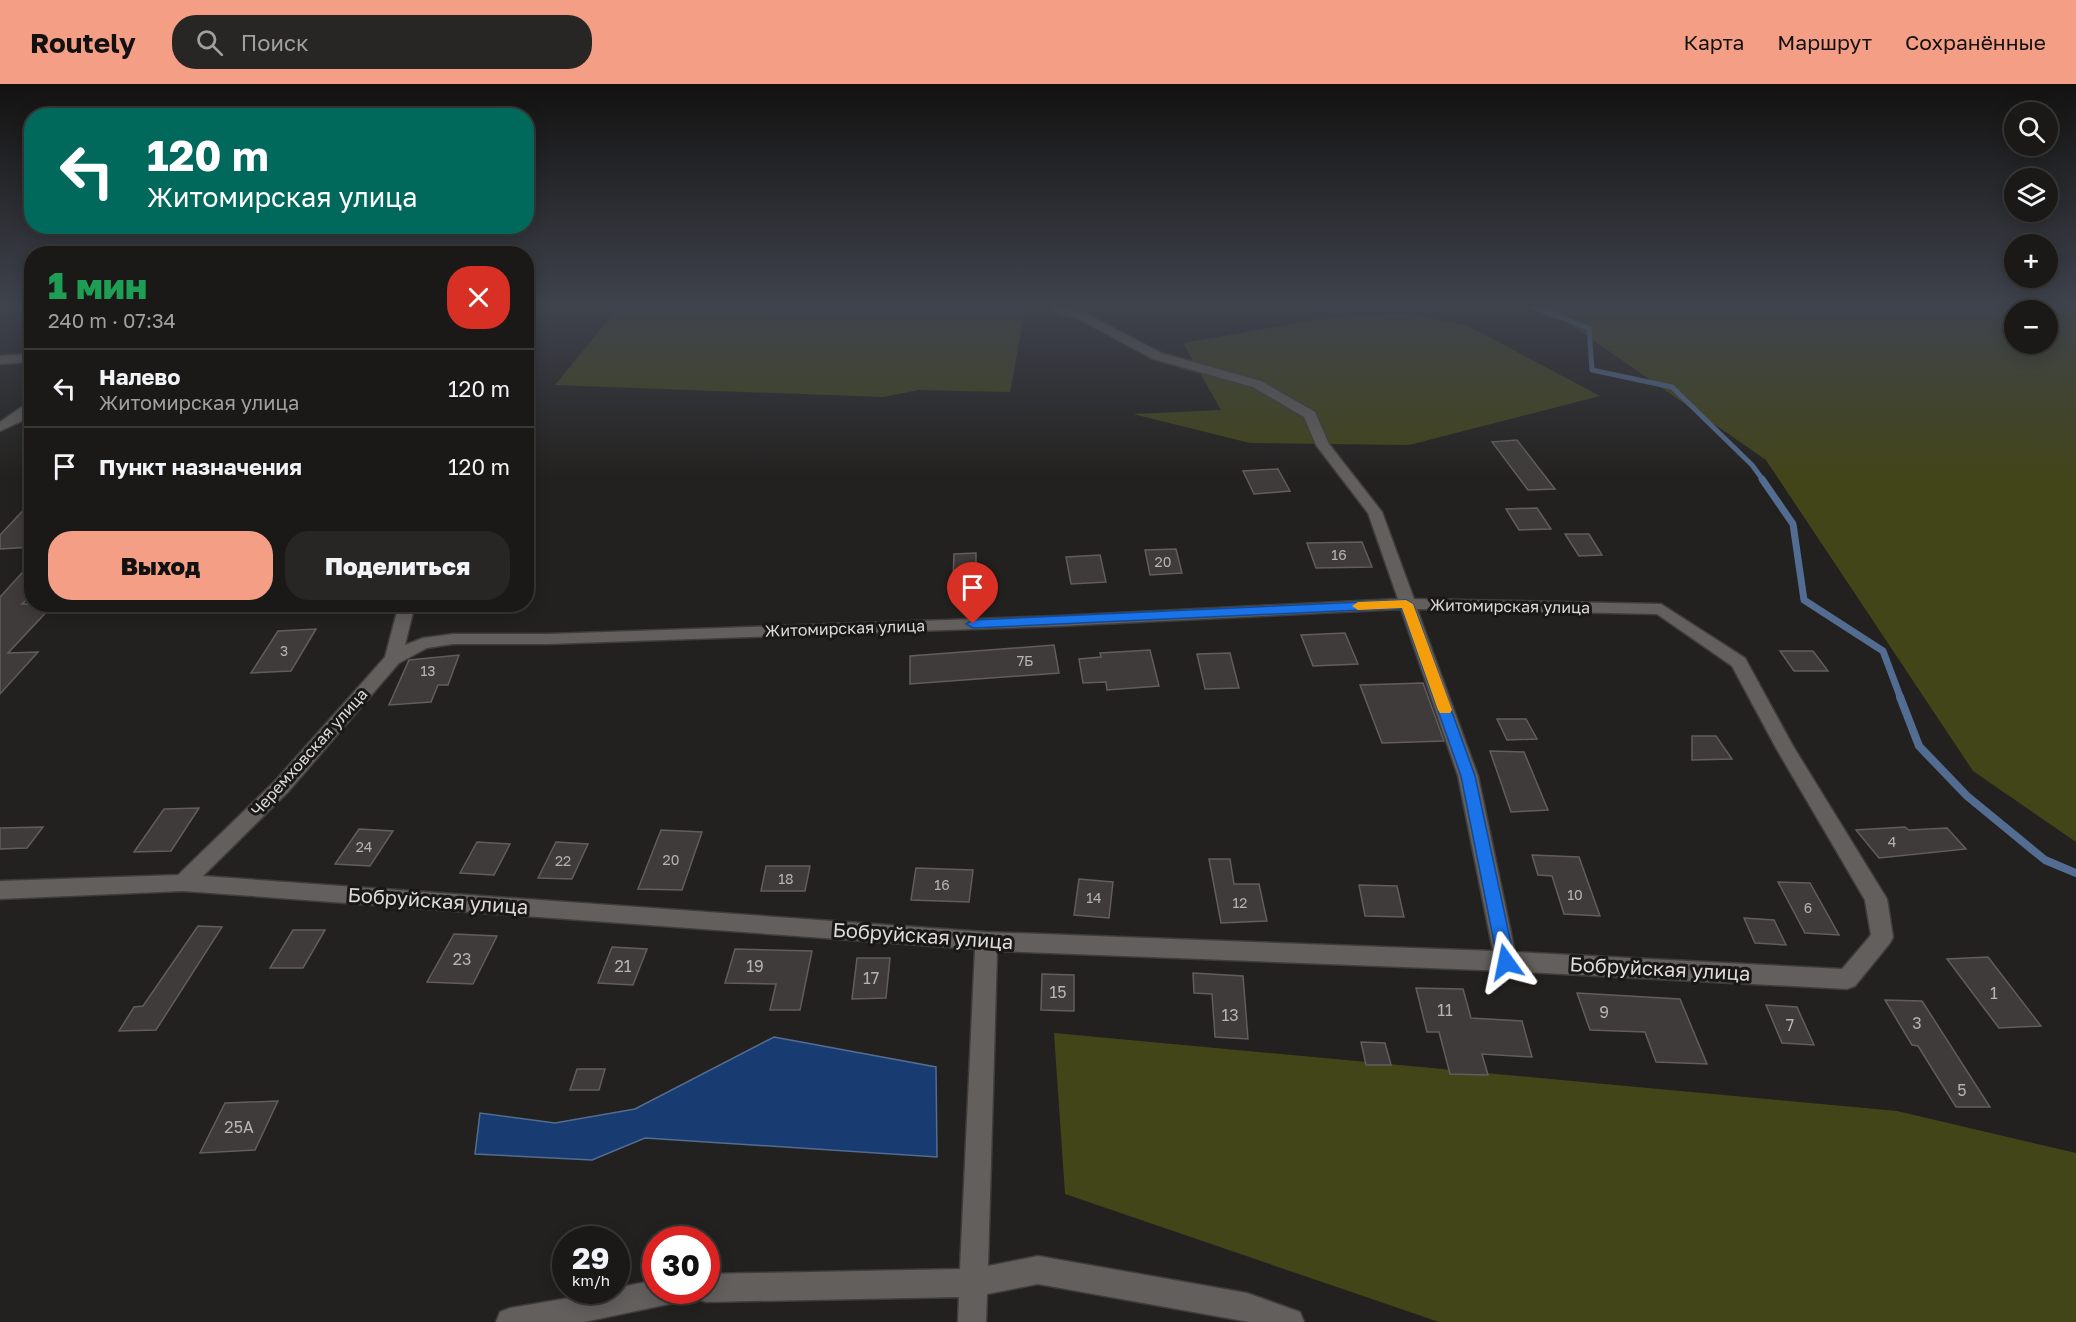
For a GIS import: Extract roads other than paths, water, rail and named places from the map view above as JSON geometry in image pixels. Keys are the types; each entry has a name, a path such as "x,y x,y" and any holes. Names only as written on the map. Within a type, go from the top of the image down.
{"street":[{"path":"1188,365 1257,384 1283,397 1310,415 1323,444 1375,512 1468,776 1506,962"},
{"path":"0,427 24,412"},
{"name":"Житомирская улица","path":"393,659 423,643 453,639 548,639 1059,621 1406,604 1661,609 1740,662 1785,748 1876,899 1882,937 1847,979"},
{"name":"Черемховская улица","path":"183,883 281,787 393,659 404,612"},
{"name":"Бобруйская улица","path":"0,890 183,883 986,941 1506,962 1847,979"},
{"path":"972,1322 986,941"},
{"path":"720,1288 973,1283 1038,1270 1247,1307 1290,1322"},
{"path":"510,1322 642,1297"}],"water":[{"path":"774,1037 936,1067 937,1157 645,1138 592,1160 475,1154 480,1113 555,1123 635,1109"}],"waterway":[{"path":"1592,365 1592,370 1672,387 1752,465 1763,480"},
{"path":"1762,479 1793,524 1804,600 1883,651 1901,699"},
{"path":"1900,697 1919,746 1967,796 2045,860 2076,873"}]}
